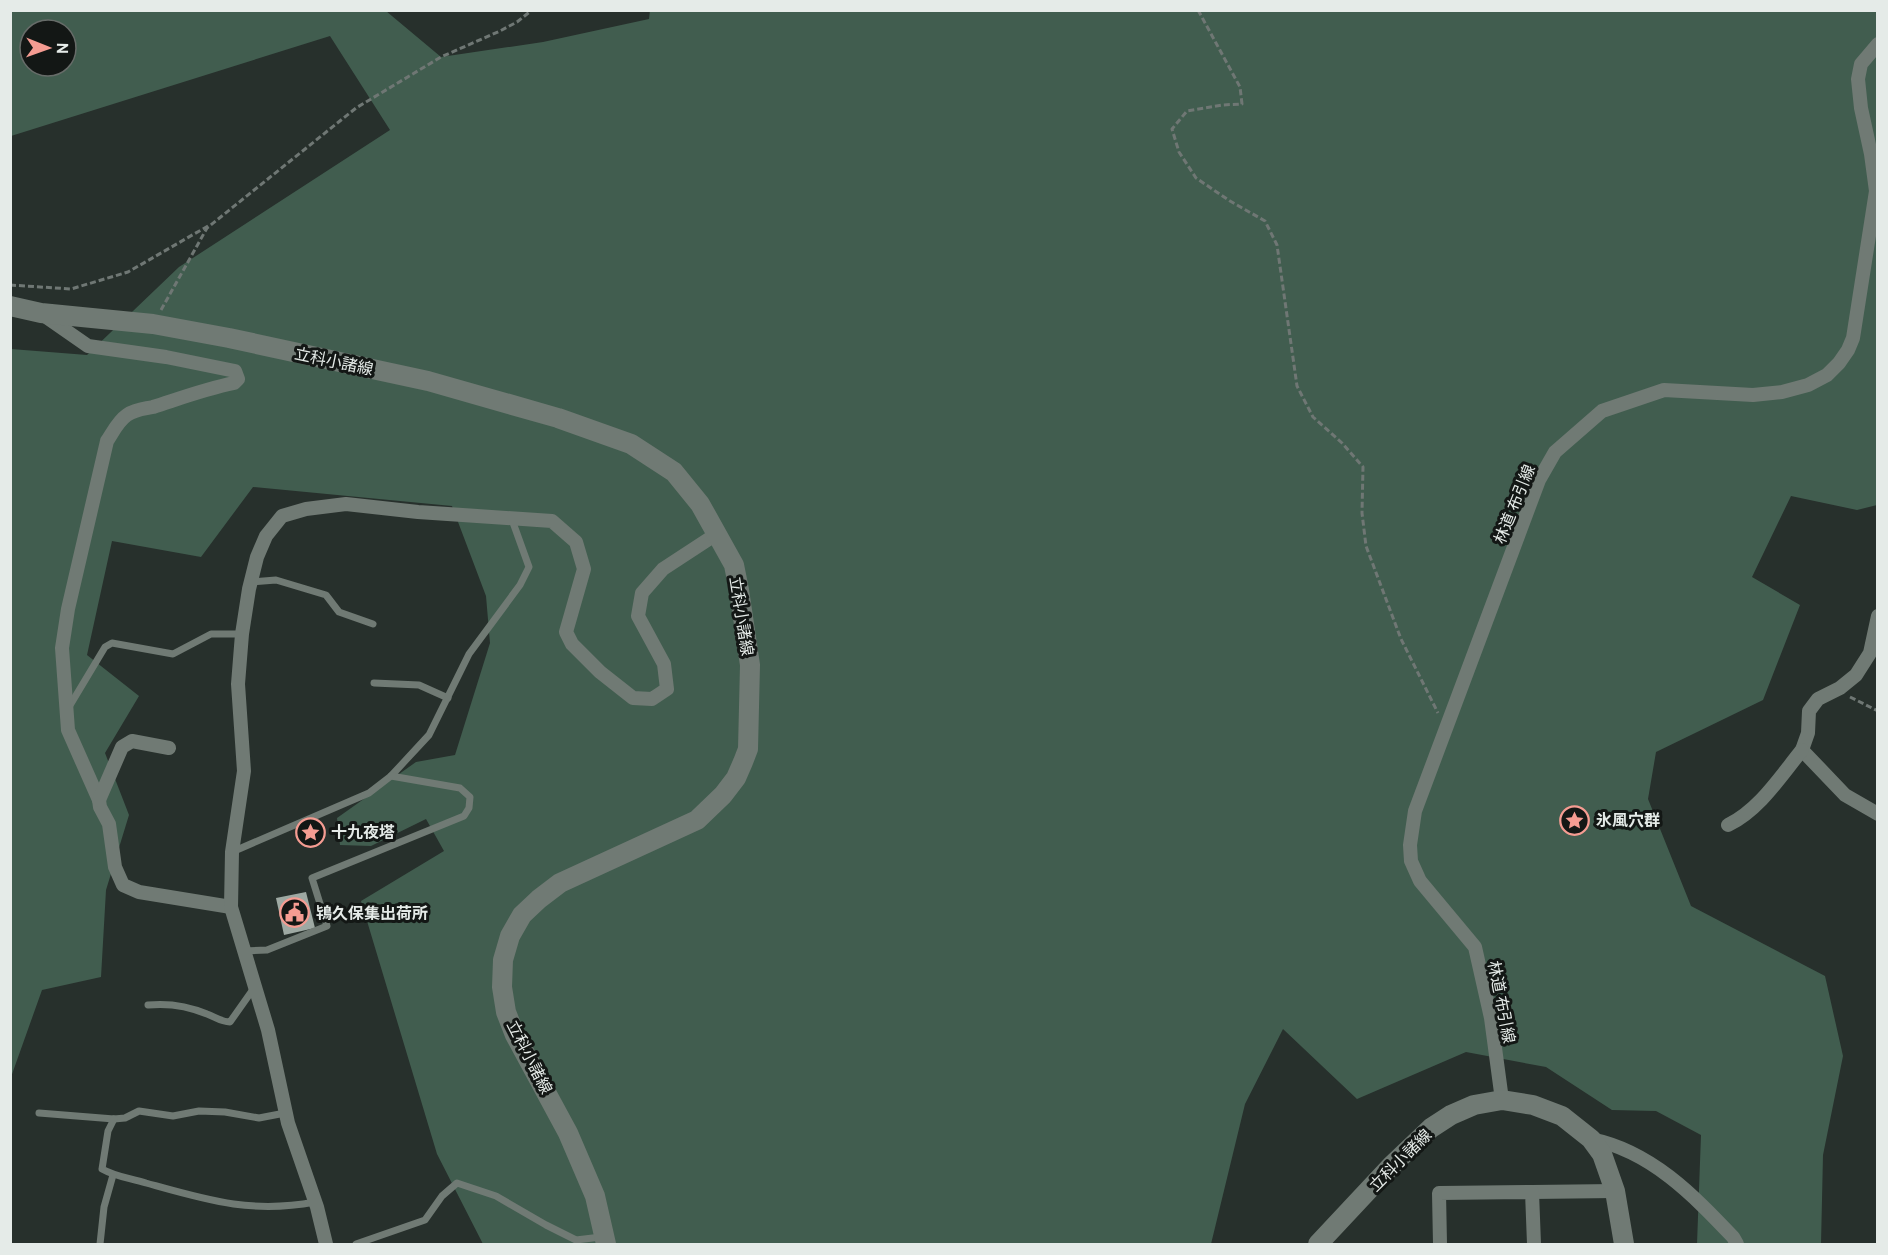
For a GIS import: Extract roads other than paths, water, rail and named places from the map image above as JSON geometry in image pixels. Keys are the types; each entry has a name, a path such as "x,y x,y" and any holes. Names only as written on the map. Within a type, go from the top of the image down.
{"main road":[{"name":"立科小諸線","path":"10,306 41,313 153,324 229,338 428,381 558,418 631,444 674,472 700,504 734,565 750,665 748,749 736,777 723,795 697,820 560,883 539,899 522,915 510,936 503,960 502,987 506,1012 515,1035 568,1133 595,1196 605,1240"},
{"name":"立科小諸線","path":"1318,1245 1391,1166 1431,1128 1451,1115 1474,1105 1502,1100 1533,1105 1562,1116 1592,1138 1602,1154 1615,1191 1624,1245"}],"street":[{"name":"林道 布引線","path":"1502,1100 1489,1009 1475,947 1420,881 1411,861 1410,844 1415,811 1539,480 1556,452 1602,411 1664,390 1753,395 1782,392 1808,385 1827,375 1848,350 1856,324 1876,191 1858,79 1861,64 1878,44"},
{"path":"41,313 88,346 166,357 236,371 238,379 234,383 205,389 151,407 136,409 124,417 107,441 68,609 62,648 68,730 109,824 115,867 123,885 139,892 231,907"},
{"path":"326,1245 315,1202 285,1113 268,1030 231,907 232,852 244,771 238,684 242,634 257,557 266,536 282,516 306,509 346,504 418,512 552,521 576,542 584,569 566,632 572,644 600,672 633,698 652,699 667,689 664,664 638,616 642,593 663,569 718,533"},
{"path":"1728,825 1762,798 1802,750 1808,733 1809,711 1818,699 1836,690 1856,675 1869,653 1878,615"},
{"path":"99,800 122,747 132,741 169,748"},
{"path":"1802,750 1845,795 1878,814"},
{"path":"1592,1138 1605,1141 1656,1165 1697,1199 1733,1237 1737,1245"},
{"path":"1440,1245 1439,1193 1615,1191"},
{"path":"1532,1192 1534,1245"}],"lane":[{"path":"232,852 369,793 391,776 429,735 469,654 520,585 529,567 511,517"},
{"path":"251,582 276,580 326,595 339,612 373,624"},
{"path":"66,713 105,647 112,643 174,654 211,634 242,634"},
{"path":"374,683 419,685 448,698"},
{"path":"243,951 267,950 327,926 312,878 464,816 469,808 470,797 460,789 391,776"},
{"path":"148,1005 164,1003 194,1009 222,1022 230,1022 254,988"},
{"path":"39,1113 114,1119 125,1118 139,1110 173,1116 199,1111 225,1112 259,1118 285,1113"},
{"path":"114,1119 108,1131 102,1169 112,1176 142,1181 190,1196 229,1204 287,1207 315,1202"},
{"path":"100,1245 104,1206 112,1176"},
{"path":"356,1245 426,1220 442,1196 457,1183 472,1186 496,1196 546,1226 576,1240 605,1240"}],"place":[{"name":"氷風穴群","path":"1575,820"},
{"name":"十九夜塔","path":"310,832"},
{"name":"鴇久保集出荷所","path":"295,913"}]}
